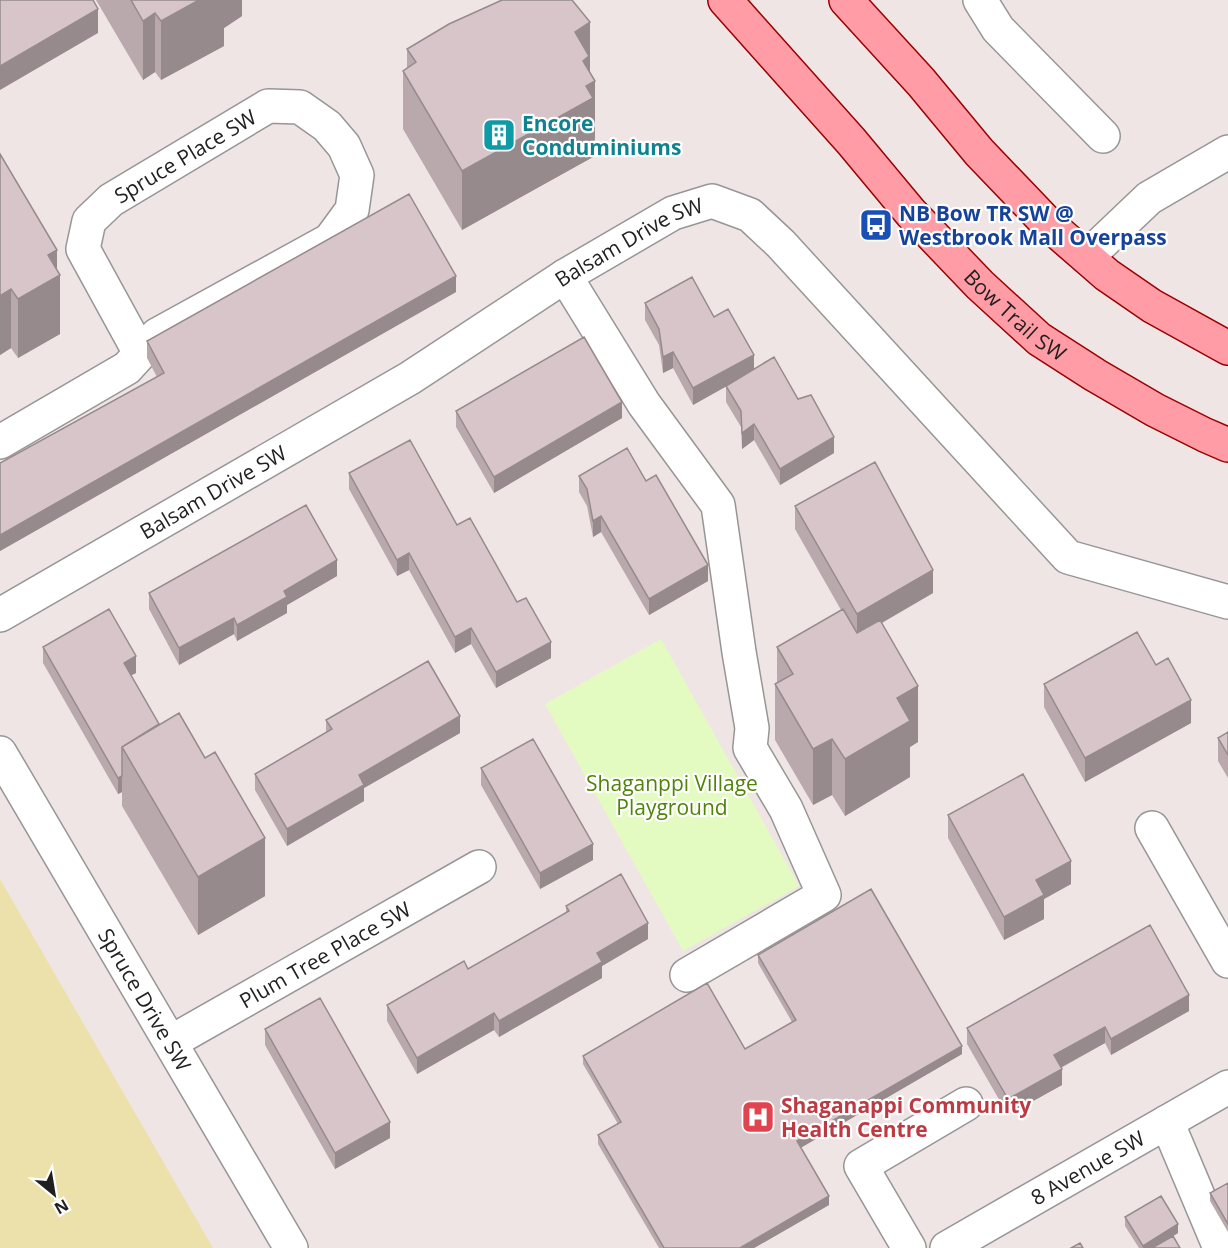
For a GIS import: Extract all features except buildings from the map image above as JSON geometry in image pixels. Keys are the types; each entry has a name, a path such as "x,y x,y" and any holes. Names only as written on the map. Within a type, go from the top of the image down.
{"main road":[{"name":"Bow Trail SW","path":"725,0 851,141 911,213 980,285 1039,339 1155,410 1228,445"},
{"path":"846,0 921,82 980,152 1046,222 1107,275 1152,306 1228,348"}],"street":[{"path":"980,0 998,29 1103,136"},
{"name":"Spruce Place SW","path":"0,442 127,368 157,335 330,240 352,210 357,175 344,146 327,126 300,107 268,106 111,200 89,221 83,249 140,352"},
{"path":"1087,258 1149,198 1228,152"},
{"name":"Balsam Drive SW","path":"0,615 410,378 565,276 674,213 712,201 750,215 782,244 1068,557 1228,602"},
{"path":"565,276 644,404 718,505 752,728 750,748 786,809 824,895 687,975"},
{"name":"Spruce Drive SW","path":"0,753 291,1248"},
{"path":"1152,828 1228,962"},
{"name":"Plum Tree Place SW","path":"171,1042 479,867"},
{"name":"8 Avenue SW","path":"947,1248 1228,1087"},
{"path":"909,1248 861,1166 966,1104"},
{"path":"1167,1122 1220,1248"}],"shaded area":[{"path":"0,879 213,1248 0,1248"}],"green space":[{"name":"Shaganppi Village Playground","path":"661,639 799,886 683,951 545,704"}],"place":[{"name":"Encore Conduminiums","path":"499,135"},
{"name":"NB Bow TR SW @ Westbrook Mall Overpass","path":"876,225"},
{"name":"Shaganappi Community Health Centre","path":"758,1117"}]}
